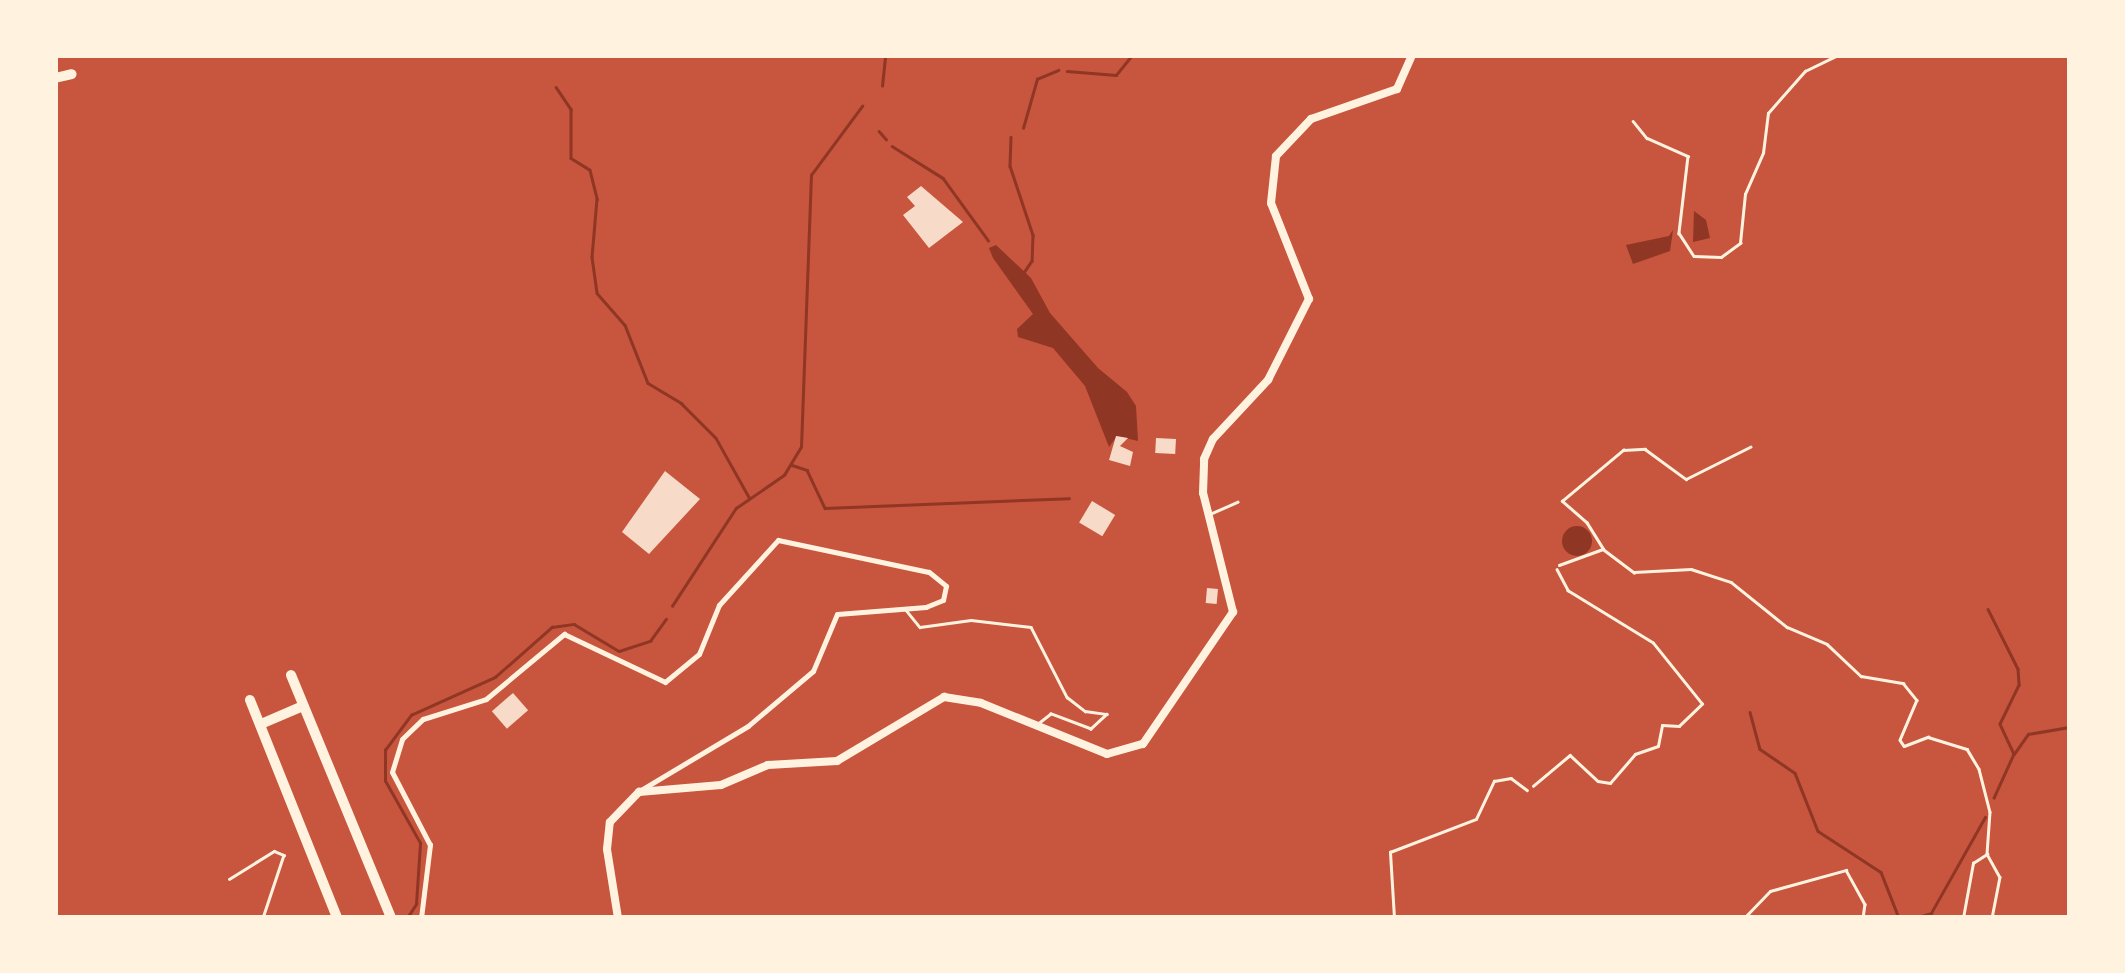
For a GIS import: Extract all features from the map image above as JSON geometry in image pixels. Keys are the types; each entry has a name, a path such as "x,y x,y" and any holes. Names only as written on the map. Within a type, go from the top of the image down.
{"highway":[{"path":"55,78 72,74"},
{"path":"292,675 392,918"},
{"path":"250,700 337,918"},
{"path":"261,724 303,706"}],"main road":[{"path":"618,918 610,822 639,792 722,785 768,765 837,761 944,697 981,702 1106,754 1143,744 1232,612 1208,515 1204,460 1221,430 1268,380 1308,298 1271,203 1276,156 1310,118 1398,88 1412,55"}],"street":[{"path":"420,918 430,884 430,845 392,772 402,740 423,719 486,699 564,634 665,682 699,654 718,606 778,540 938,575 946,586 943,600 906,610 838,614 813,671 748,726 639,792"}],"lane":[{"path":"1633,121 1647,138 1688,156 1679,233 1694,256 1721,257 1740,243 1745,194 1763,153 1768,114 1804,72 1838,55"},
{"path":"1750,447 1686,479 1632,448 1596,469 1562,501 1587,522 1603,549 1634,572 1691,569 1731,582 1787,627 1827,644 1861,676 1902,683 1917,700 1900,740 1904,746 1928,737 1966,749 1978,770 1990,812 1987,854 2000,876 1992,918"},
{"path":"1208,515 1237,502"},
{"path":"1559,565 1603,549"},
{"path":"906,610 920,627 971,620 1030,628 1068,696 1085,711 1106,714 1091,729 1051,714 1036,726"},
{"path":"1394,918 1390,852 1476,819 1494,781 1512,778 1527,790"},
{"path":"229,879 274,851 284,855 263,918"},
{"path":"1963,918 1974,863 1987,854"},
{"path":"1744,918 1770,891 1846,870 1866,904 1862,918"}],"path":[{"path":"1527,790 1570,755 1598,780 1610,783 1634,754 1658,746 1662,725 1679,726 1702,704 1653,642 1568,591 1559,565"}],"shaded area":[{"path":"1694,211 1706,220 1710,238 1693,242"},
{"path":"1673,230 1670,251 1633,264 1626,245 1669,236"},
{"path":"996,245 1031,278 1050,313 1098,368 1127,392 1136,406 1138,441 1117,436 1109,447 1085,386 1053,348 1018,337 1017,329 1033,314 993,258 989,248"},
{"path":"1577,526 1588,530 1592,541 1588,552 1577,556 1566,552 1562,541 1566,530"}],"building":[{"path":"921,186 963,222 929,248 903,215 915,206 907,197"},
{"path":"1116,436 1128,438 1120,446 1133,452 1130,466 1109,460"},
{"path":"1156,438 1176,439 1175,454 1155,453"},
{"path":"665,471 700,499 649,554 622,532"},
{"path":"1092,501 1115,515 1102,536 1079,522"},
{"path":"1207,588 1218,589 1217,604 1206,603"},
{"path":"513,693 528,710 507,729 492,711"}],"waterway":[{"path":"882,86 885,55"},
{"path":"1067,71 1116,75 1132,55"},
{"path":"1023,128 1037,79 1058,70"},
{"path":"556,87 571,109 571,158 590,170 597,199 592,257 597,293 625,325 648,383 681,403 716,438 749,497"},
{"path":"672,606 736,508 784,475 801,447 811,175 862,106"},
{"path":"879,131 886,139"},
{"path":"1011,137 1010,166 1033,235 1032,261 1024,273"},
{"path":"892,146 943,178 988,240"},
{"path":"792,465 807,470 825,508 1069,498"},
{"path":"1988,609 2018,669 2019,685 2000,724 2014,754 1994,798"},
{"path":"407,918 416,904 420,843 385,781 385,750 411,715 495,677 552,627 574,624 619,651 650,641 666,619"},
{"path":"1750,712 1760,749 1795,773 1818,831 1881,872 1899,918"},
{"path":"2014,754 2028,734 2070,727"},
{"path":"1915,918 1931,913 1985,817"}]}
